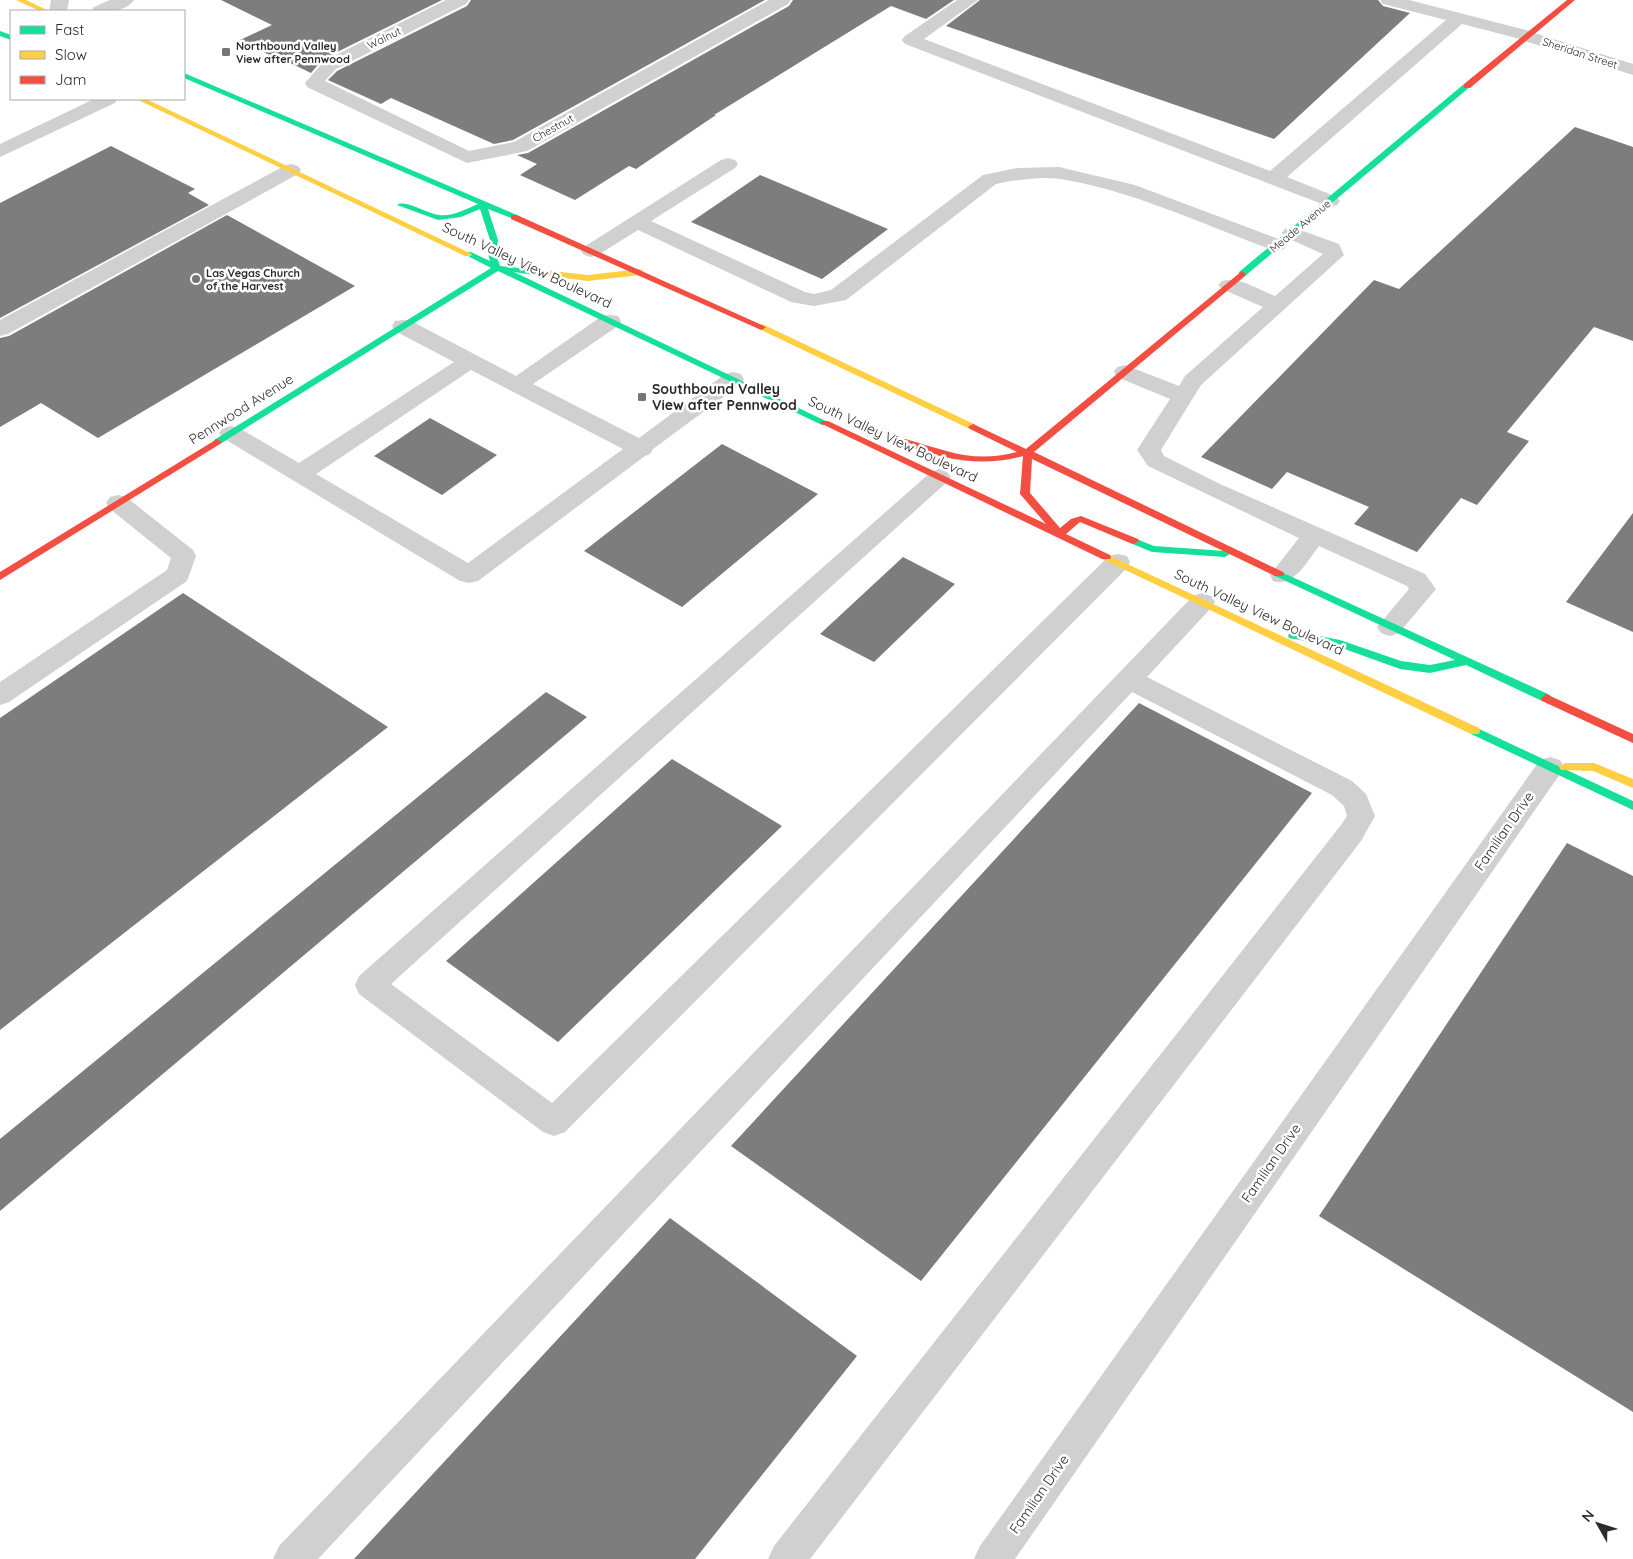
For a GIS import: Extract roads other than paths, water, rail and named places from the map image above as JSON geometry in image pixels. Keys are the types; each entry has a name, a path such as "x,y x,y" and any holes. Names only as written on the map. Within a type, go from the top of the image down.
{"main road":[{"path":"20,0 42,10"},
{"name":"Meade Avenue","path":"1028,452 1571,0"},
{"path":"185,76 641,272 842,363 1390,627 1633,739"},
{"name":"South Valley View Boulevard","path":"142,100 1633,806"},
{"path":"242,112 268,113"},
{"path":"340,194 408,206 438,218 458,216 483,205"},
{"path":"483,205 494,240 492,254 497,268 588,278 641,272"},
{"name":"Pennwood Avenue","path":"0,577 497,268"},
{"path":"826,424 862,428"},
{"path":"896,438 937,456 953,459 996,462 1028,452"},
{"path":"1028,452 1025,494 1060,534 1074,521 1081,519 1093,522 1152,549 1239,555"},
{"path":"1260,630 1340,644 1400,665 1430,669 1466,662"},
{"path":"1550,767 1594,767 1633,784"}],"street":[{"path":"102,10 125,0"},
{"name":"Walnut","path":"314,83 330,65 460,0"},
{"name":"Chestnut","path":"314,83 467,157 520,147 782,0"},
{"path":"969,0 911,40 1330,201"},
{"name":"Sheridan Street","path":"1389,0 1528,36 1633,70"},
{"path":"1273,179 1459,18"},
{"path":"0,151 106,100"},
{"path":"591,251 728,164"},
{"path":"0,328 291,170"},
{"path":"636,222 799,297 814,300 838,295 990,179 1017,174 1058,173 1128,188 1284,239 1332,248 1334,255 1193,381 1149,450 1156,461 1416,580 1423,589 1390,627"},
{"path":"1229,285 1278,305"},
{"path":"517,385 610,321"},
{"path":"403,326 642,449"},
{"path":"299,474 470,361"},
{"path":"1125,372 1183,396"},
{"path":"231,433 469,575 733,380"},
{"path":"939,477 370,986 554,1122 1118,562"},
{"path":"0,695 178,575 184,556 118,503"},
{"path":"1282,575 1315,535"},
{"path":"292,1559 1202,602"},
{"path":"787,1559 1339,848 1361,816 1356,800 1342,788 1129,679"},
{"name":"Familian Drive","path":"993,1559 1550,767"}],"place":[{"name":"Northbound Valley View after Pennwood","path":"226,52"},
{"name":"Las Vegas Church of the Harvest","path":"196,279"},
{"name":"Southbound Valley View after Pennwood","path":"642,397"}]}
